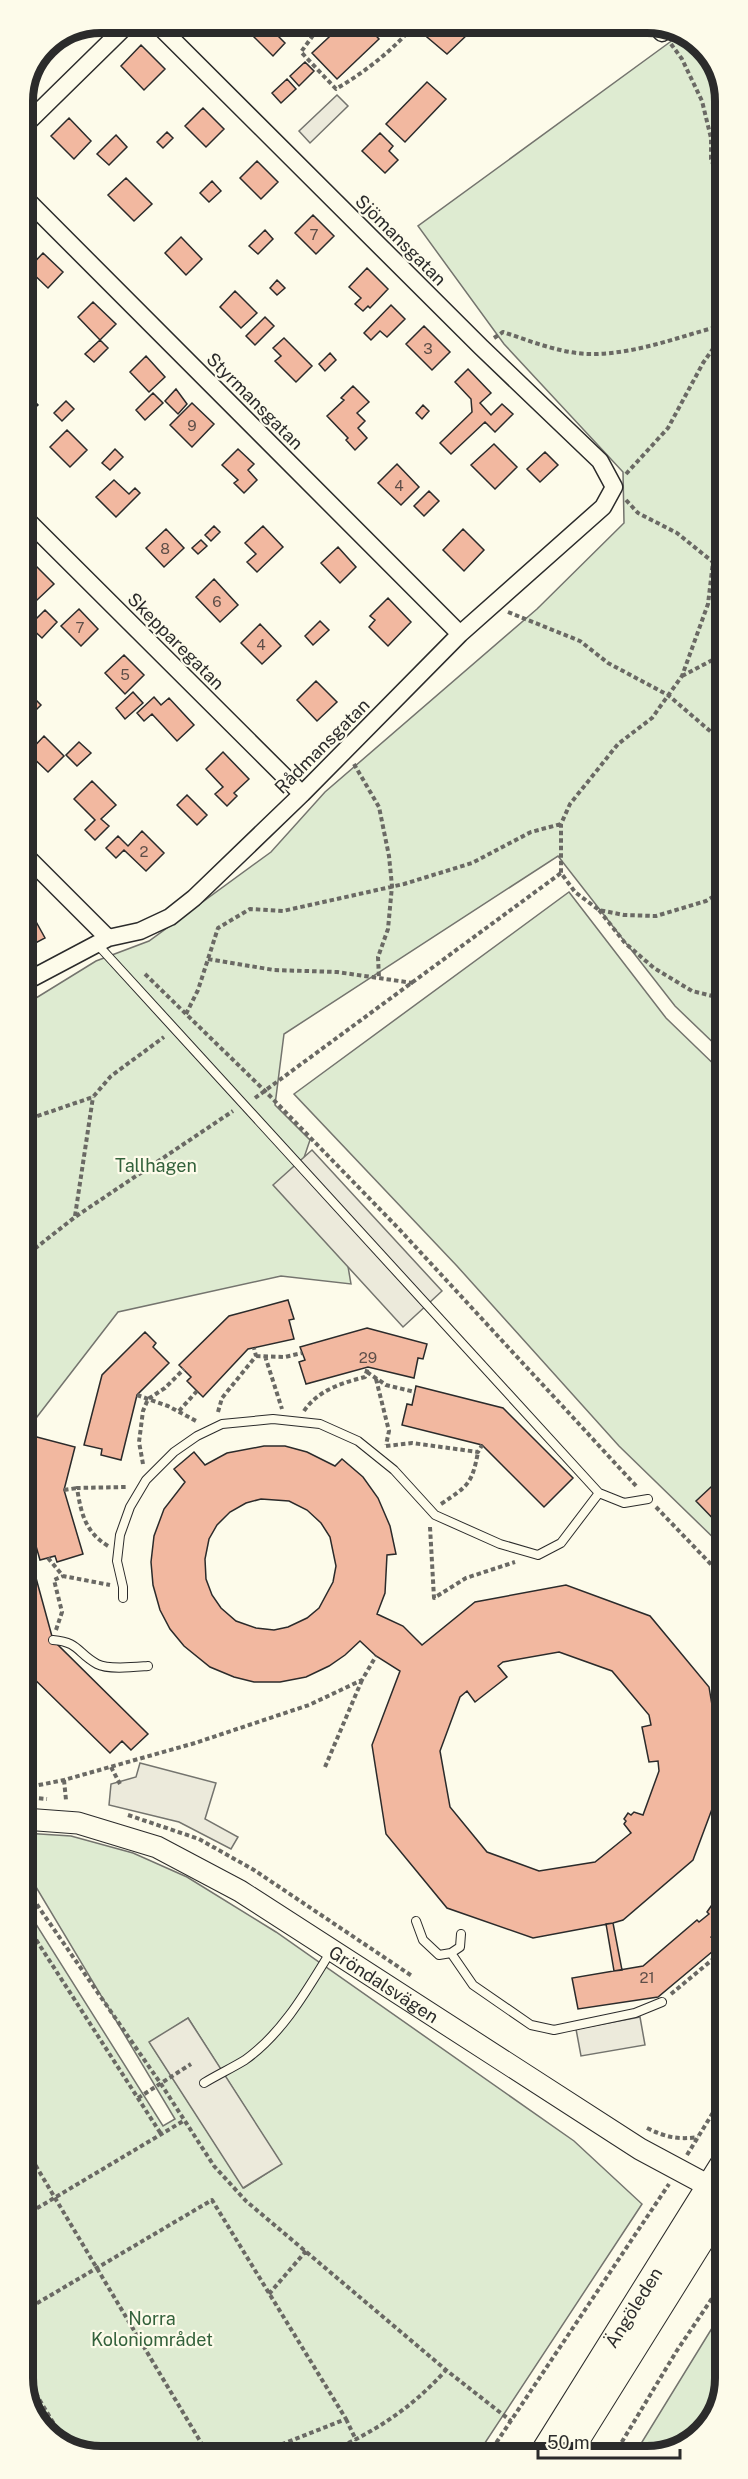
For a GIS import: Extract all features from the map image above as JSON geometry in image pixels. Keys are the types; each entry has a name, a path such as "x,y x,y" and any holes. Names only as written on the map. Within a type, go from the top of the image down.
{"main road":[{"name":"Ängöleden","path":"547,2446 715,2194"},
{"name":"Ängöleden","path":"574,2446 715,2219"}],"street":[{"path":"33,116 118,33"},
{"name":"Sjömansgatan","path":"167,33 481,347 600,461 614,487"},
{"name":"Styrmansgatan","path":"33,207 460,634"},
{"name":"Rådmansgatan","path":"33,978 102,941 140,931 170,917 194,898 302,794 460,634 603,507 614,487"},
{"name":"Skepparegatan","path":"33,526 302,794"},
{"path":"33,864 102,941"},
{"name":"Gröndalsvägen","path":"33,1820 78,1823 157,1847 240,1891 640,2149 715,2190"}],"lane":[{"path":"102,941 172,1027 599,1493 624,1503 648,1499"},
{"path":"123,1598 117,1561 120,1535 130,1507 144,1483 174,1452 222,1424 273,1419 320,1424 358,1441 394,1470 435,1515 500,1544 538,1555 561,1543 599,1493"},
{"path":"53,1640 69,1641 98,1665 128,1668 148,1666"},
{"path":"416,1921 423,1940 439,1955 451,1953 460,1947 461,1934"},
{"path":"204,2083 245,2059 272,2035 300,2002 332,1950"},
{"path":"451,1953 473,1985 531,2025 554,2030 635,2013 662,2002"}],"path":[{"path":"315,33 301,52 336,89 361,75 407,33"},
{"path":"662,35 682,59 702,101 711,138 711,159 715,169"},
{"path":"481,347 503,332 550,347 588,354 673,341 715,328"},
{"path":"713,562 677,533 638,513 614,487 668,428 715,346"},
{"path":"715,559 708,604 682,676 652,718 618,744 570,804 561,824 561,873 575,892 599,910 625,943 654,968 692,992 715,997"},
{"path":"495,603 506,611 580,641 608,663 668,695 715,735"},
{"path":"682,676 715,659"},
{"path":"345,750 379,807 389,856 392,886 388,929 378,957 379,978"},
{"path":"33,1118 93,1097 111,1076 160,1042 186,1014 198,990 218,928 250,909 283,911 392,886 472,863 531,832 561,824"},
{"path":"33,1250 75,1217 266,1092 561,873"},
{"path":"599,910 624,915 656,916 706,901 715,896"},
{"path":"208,959 274,970 337,972 413,983"},
{"path":"139,968 266,1092 400,1230 715,1569"},
{"path":"75,1217 93,1097"},
{"path":"254,1348 256,1356"},
{"path":"256,1356 285,1357 302,1353"},
{"path":"137,1395 179,1411 211,1429 222,1398 256,1356"},
{"path":"265,1356 286,1421"},
{"path":"64,1491 144,1483 139,1442 142,1411 148,1399 165,1388 184,1369"},
{"path":"297,1422 310,1402 338,1385 365,1377 368,1370 386,1385 415,1392"},
{"path":"376,1379 389,1431 383,1461"},
{"path":"179,1411 197,1391"},
{"path":"386,1446 412,1443 478,1452 482,1445"},
{"path":"77,1488 81,1511 94,1538 118,1552"},
{"path":"48,1558 63,1576"},
{"path":"53,1640 62,1612 54,1580 63,1576 123,1587"},
{"path":"325,1767 362,1680 376,1656"},
{"path":"33,1786 64,1780 195,1743 309,1705 362,1680"},
{"path":"111,1767 120,1785"},
{"path":"64,1780 66,1800"},
{"path":"33,1899 161,2084 214,2166 246,2201 446,2370 511,2421"},
{"path":"33,1935 162,2134"},
{"path":"662,2002 715,1958"},
{"path":"138,2098 191,2064"},
{"path":"494,2446 678,2170 715,2109"},
{"path":"33,2211 185,2120"},
{"path":"33,2161 203,2446"},
{"path":"33,2306 212,2200 346,2419 356,2440"},
{"path":"269,2294 306,2251"},
{"path":"619,2446 676,2352 715,2294"},
{"path":"343,2446 397,2416 446,2370"},
{"path":"34,2391 58,2431"},
{"path":"277,2446 346,2419"}],"green space":[{"name":"Tallhagen","path":"674,39 692,50 706,67 714,88 715,101 715,1044 675,1006 558,856 284,1034 275,1105 310,1140 292,1193 345,1249 351,1284 281,1276 118,1312 33,1422 33,1000 96,961 149,941 271,852 325,792 537,609 624,523 623,472 504,344 418,226"},
{"path":"569,892 666,1018 715,1065 715,1539 619,1446 457,1266 294,1094"},
{"name":"Norra Koloniområdet","path":"33,1834 71,1836 133,1853 187,1877 276,1932 574,2141 642,2204 483,2446 88,2445 63,2435 50,2423 42,2412 34,2391 33,1919 163,2126 175,2119 33,1882","holes":["188,2018 281,2164 244,2188 150,2043"]},
{"path":"715,2323 715,2378 706,2412 692,2429 681,2437 660,2445 640,2446"}],"shaded area":[{"path":"337,95 348,106 310,143 299,131"},
{"path":"312,1150 442,1291 403,1327 273,1185"},
{"path":"140,1763 216,1783 205,1819 238,1837 231,1849 179,1822 109,1805 111,1784 136,1777"},
{"path":"640,2017 645,2045 581,2056 576,2029"},
{"path":"188,2018 282,2164 243,2188 149,2042"}],"building":[{"path":"250,33 275,33 285,43 273,56"},
{"path":"333,33 373,33 379,39 337,79 312,53"},
{"path":"422,33 467,33 447,54"},
{"path":"141,45 165,69 144,90 121,66"},
{"path":"305,62 314,71 299,86 290,76"},
{"path":"287,79 296,89 281,103 272,93"},
{"path":"427,82 446,99 405,142 386,124"},
{"path":"203,108 224,129 206,147 185,126"},
{"path":"69,118 91,141 74,159 51,136"},
{"path":"167,132 173,138 163,148 157,142"},
{"path":"380,133 393,146 389,151 398,160 385,173 362,151"},
{"path":"116,135 127,147 109,165 97,154"},
{"path":"257,161 278,182 261,199 240,178"},
{"path":"126,178 152,204 134,221 108,195"},
{"path":"212,181 221,191 209,202 200,193"},
{"path":"313,215 334,236 316,254 295,233"},
{"path":"265,230 273,239 258,254 249,246"},
{"path":"181,237 202,259 186,275 165,253"},
{"path":"43,253 63,272 48,288 33,274 33,264"},
{"path":"367,268 388,289 370,308 368,306 363,311 355,304 361,298 349,287"},
{"path":"277,280 285,288 277,295 270,288"},
{"path":"235,291 257,313 241,328 220,307"},
{"path":"93,302 116,324 100,340 78,317"},
{"path":"391,305 405,319 387,337 380,331 371,340 364,333"},
{"path":"265,317 274,326 255,345 246,336"},
{"path":"424,326 450,352 432,370 406,344"},
{"path":"284,338 312,366 296,382 275,361 281,356 273,348"},
{"path":"100,340 108,348 94,362 85,354"},
{"path":"330,353 336,360 325,371 319,364"},
{"path":"146,356 165,377 149,392 130,372"},
{"path":"468,369 491,393 480,403 491,415 502,404 513,414 495,432 485,422 451,454 440,443 472,412 471,399 455,382"},
{"path":"353,386 369,402 357,413 365,421 358,428 367,438 355,450 346,440 348,438 327,416 344,400 341,398"},
{"path":"176,389 187,404 178,414 165,401"},
{"path":"153,393 163,403 145,420 136,410"},
{"path":"33,400 38,405 33,410"},
{"path":"66,401 74,409 62,421 54,413"},
{"path":"192,403 214,424 192,447 170,425"},
{"path":"423,405 429,411 422,419 416,413"},
{"path":"67,430 87,450 70,467 50,447"},
{"path":"494,444 517,467 495,489 471,465"},
{"path":"115,449 123,457 110,470 102,463"},
{"path":"238,449 254,464 248,470 257,480 244,493 234,483 238,480 222,465"},
{"path":"545,452 558,465 540,482 527,469"},
{"path":"397,464 419,487 401,505 378,483"},
{"path":"114,480 129,494 135,488 140,493 116,517 96,497"},
{"path":"429,491 439,501 424,516 414,506"},
{"path":"214,526 220,532 211,541 205,535"},
{"path":"263,526 283,547 257,572 247,562 256,554 245,543"},
{"path":"166,529 184,548 164,567 146,548"},
{"path":"463,529 484,550 464,571 443,550"},
{"path":"201,540 207,546 198,554 192,548"},
{"path":"338,547 356,567 340,583 321,563"},
{"path":"33,563 54,584 37,600 33,596"},
{"path":"214,579 238,605 220,622 196,597"},
{"path":"388,598 411,622 388,646 369,627 375,620 370,616"},
{"path":"79,609 98,629 81,646 61,626"},
{"path":"45,610 57,622 42,638 33,630 33,622"},
{"path":"320,621 329,630 313,645 305,636"},
{"path":"260,624 281,646 262,664 241,643"},
{"path":"124,655 144,675 125,694 105,673"},
{"path":"316,681 337,702 317,721 297,700"},
{"path":"133,692 143,703 125,719 116,708"},
{"path":"33,697 41,705 33,713"},
{"path":"154,697 161,705 169,698 194,725 177,741 152,714 144,721 137,713"},
{"path":"44,736 64,756 48,772 33,758 33,748"},
{"path":"79,742 91,753 77,766 66,755"},
{"path":"223,752 249,779 234,793 237,796 227,806 215,794 223,787 206,769"},
{"path":"92,781 116,805 101,819 109,826 95,840 85,830 95,820 74,799"},
{"path":"187,795 207,815 197,825 177,805"},
{"path":"142,831 164,853 146,871 124,850 116,858 106,848 118,836 128,846"},
{"path":"33,919 45,938 33,944"},
{"path":"288,1300 294,1319 289,1320 294,1339 248,1349 203,1397 187,1381 191,1377 179,1365 229,1316"},
{"path":"367,1328 427,1344 423,1359 418,1358 414,1378 368,1367 306,1384 299,1362 305,1360 300,1347"},
{"path":"145,1332 156,1343 153,1347 169,1363 137,1395 121,1460 101,1455 102,1449 84,1445 102,1375"},
{"path":"416,1386 503,1408 573,1478 544,1507 482,1445 402,1425 407,1404 412,1405"},
{"path":"33,1436 75,1447 64,1490 83,1554 57,1562 55,1556 40,1560 33,1536"},
{"path":"264,1446 285,1446 307,1452 335,1466 342,1459 363,1477 378,1498 390,1526 396,1554 387,1555 385,1593 377,1614 403,1626 422,1645 475,1602 566,1585 650,1616 709,1687 715,1723 715,1801 693,1860 623,1920 613,1923 533,1938 447,1908 386,1834 372,1745 400,1671 376,1656 360,1641 329,1666 306,1677 280,1682 254,1682 210,1667 184,1646 170,1629 160,1610 153,1585 151,1562 154,1536 164,1509 185,1482 174,1469 194,1452 205,1465 227,1453","holes":["261,1499 289,1501 307,1510 321,1523 330,1537 336,1566 333,1582 319,1608 307,1618 288,1627 274,1630 256,1628 236,1621 221,1608 212,1595 206,1579 205,1559 209,1539 217,1525 230,1512 246,1503","559,1652 612,1671 649,1715 651,1725 642,1727 649,1762 658,1761 659,1771 643,1815 628,1813 624,1819 626,1821 624,1824 631,1833 595,1862 539,1871 487,1852 450,1807 440,1751 460,1697 467,1691 475,1702 507,1677 498,1666 503,1662"]},
{"path":"715,1483 715,1521 696,1501"},
{"path":"33,1567 53,1640 148,1734 131,1750 122,1741 110,1753 33,1678"},
{"path":"715,1900 715,1934 711,1937 715,1942 715,1949 658,1997 578,2009 572,1978 643,1966 697,1920 699,1922 709,1914 707,1912"},
{"path":"613,1923 622,1970 614,1971 606,1924"}]}
